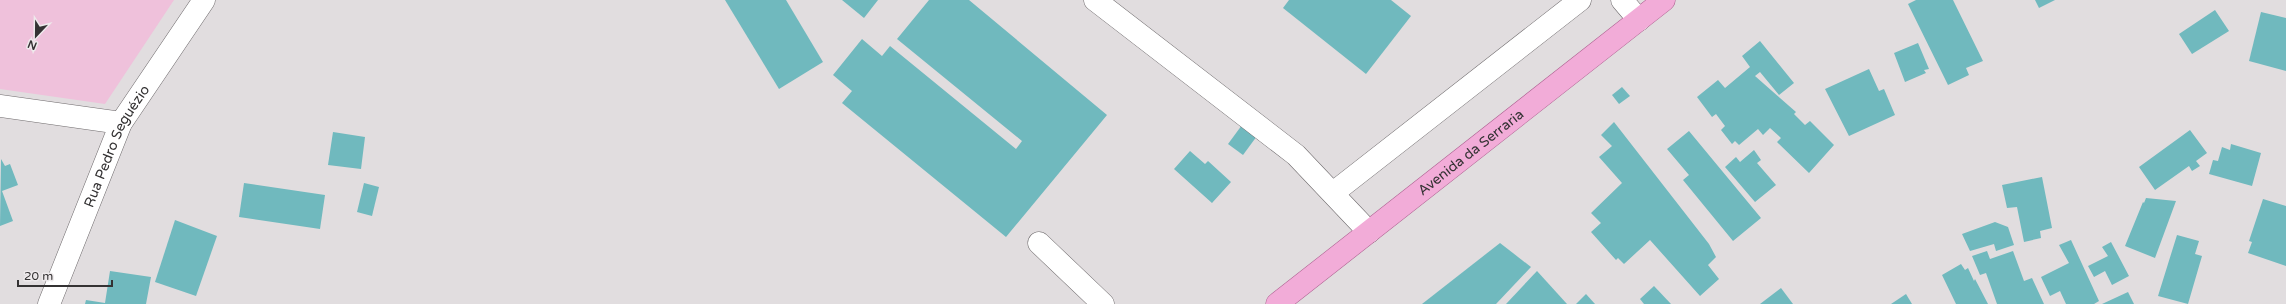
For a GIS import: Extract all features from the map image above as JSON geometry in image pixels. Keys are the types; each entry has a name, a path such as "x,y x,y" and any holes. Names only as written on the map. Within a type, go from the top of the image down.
{"main road":[{"name":"Avenida da Serraria","path":"1277,304 1664,0"}],"street":[{"name":"Rua Pedro Seguézio","path":"49,304 121,123 204,0"},
{"path":"1095,0 1296,155 1333,192 1369,232"},
{"path":"1333,192 1580,0"},
{"path":"1622,0 1639,20"},
{"path":"0,106 121,123"},
{"path":"1039,243 1104,304"}],"shaded area":[{"path":"0,0 174,0 105,104 0,89"}],"building":[{"path":"725,0 786,0 823,62 779,89"},
{"path":"842,0 878,0 864,18"},
{"path":"929,0 969,0 1107,115 1006,237 842,103 852,91 833,75 862,39 882,56 890,46 1016,149 1022,141 897,39"},
{"path":"1289,0 1391,0 1411,16 1366,74 1283,8"},
{"path":"1916,0 1953,0 1983,61 1966,68 1969,75 1948,85 1908,4"},
{"path":"2035,0 2055,0 2039,8"},
{"path":"2215,10 2229,31 2192,54 2179,34"},
{"path":"2261,12 2286,18 2286,71 2249,61"},
{"path":"1760,41 1794,83 1779,95 1760,72 1755,76 1796,112 1794,114 1805,125 1810,121 1834,145 1809,173 1777,142 1781,138 1770,128 1763,135 1758,129 1739,145 1735,141 1732,144 1721,130 1725,126 1716,114 1712,117 1697,97 1718,80 1725,88 1750,67 1742,56"},
{"path":"1918,43 1929,69 1924,70 1926,73 1905,82 1894,53"},
{"path":"1869,69 1879,91 1884,89 1895,115 1849,136 1825,89"},
{"path":"1622,87 1630,96 1619,104 1612,95"},
{"path":"1614,122 1709,244 1716,257 1708,265 1719,279 1700,296 1650,240 1624,264 1618,258 1616,260 1591,232 1601,223 1591,213 1622,183 1599,157 1612,146 1601,135"},
{"path":"1242,125 1257,136 1243,155 1228,144"},
{"path":"2190,130 2207,153 2196,161 2200,166 2192,171 2189,166 2155,190 2139,167"},
{"path":"1689,131 1761,218 1733,241 1683,180 1689,175 1667,149"},
{"path":"333,132 365,137 361,169 328,165"},
{"path":"2231,144 2261,153 2252,186 2209,174 2213,160 2218,161 2222,147 2230,150"},
{"path":"1754,150 1761,160 1757,163 1776,185 1755,202 1725,167 1736,157 1740,162"},
{"path":"1190,151 1205,164 1208,161 1231,182 1212,203 1174,169"},
{"path":"1,159 5,166 10,164 18,185 2,191 13,221 0,226"},
{"path":"2042,177 2052,228 2040,231 2041,238 2024,242 2017,207 2007,208 2002,185"},
{"path":"244,183 325,195 320,229 239,217"},
{"path":"364,183 379,187 372,216 357,212"},
{"path":"2146,198 2176,201 2155,258 2125,246"},
{"path":"2263,199 2286,206 2286,266 2248,253 2252,242 2249,241"},
{"path":"175,220 217,236 196,296 155,282"},
{"path":"1995,222 2008,227 2014,245 1996,251 1994,244 1970,251 1962,234"},
{"path":"2177,235 2199,241 2195,254 2202,256 2188,304 2158,296"},
{"path":"2071,240 2099,301 2094,304 2066,304 2060,291 2050,296 2041,277 2069,263 2059,245"},
{"path":"2111,242 2129,276 2112,285 2105,271 2094,277 2088,266 2108,256 2102,247"},
{"path":"1500,243 1531,267 1496,304 1422,304"},
{"path":"1987,251 1990,259 2013,251 2024,281 2032,278 2044,304 1997,304 1986,273 1980,275 1972,256"},
{"path":"1961,264 1965,270 1968,268 1988,304 1956,304 1942,275"},
{"path":"110,271 151,277 146,304 85,304 86,300 105,303"},
{"path":"1537,271 1567,304 1506,304"},
{"path":"1654,286 1671,304 1644,304 1640,299"},
{"path":"1781,288 1793,304 1760,304"},
{"path":"2128,292 2134,304 2102,304"},
{"path":"1586,294 1595,304 1576,304"},
{"path":"1906,294 1912,304 1891,304"}]}
